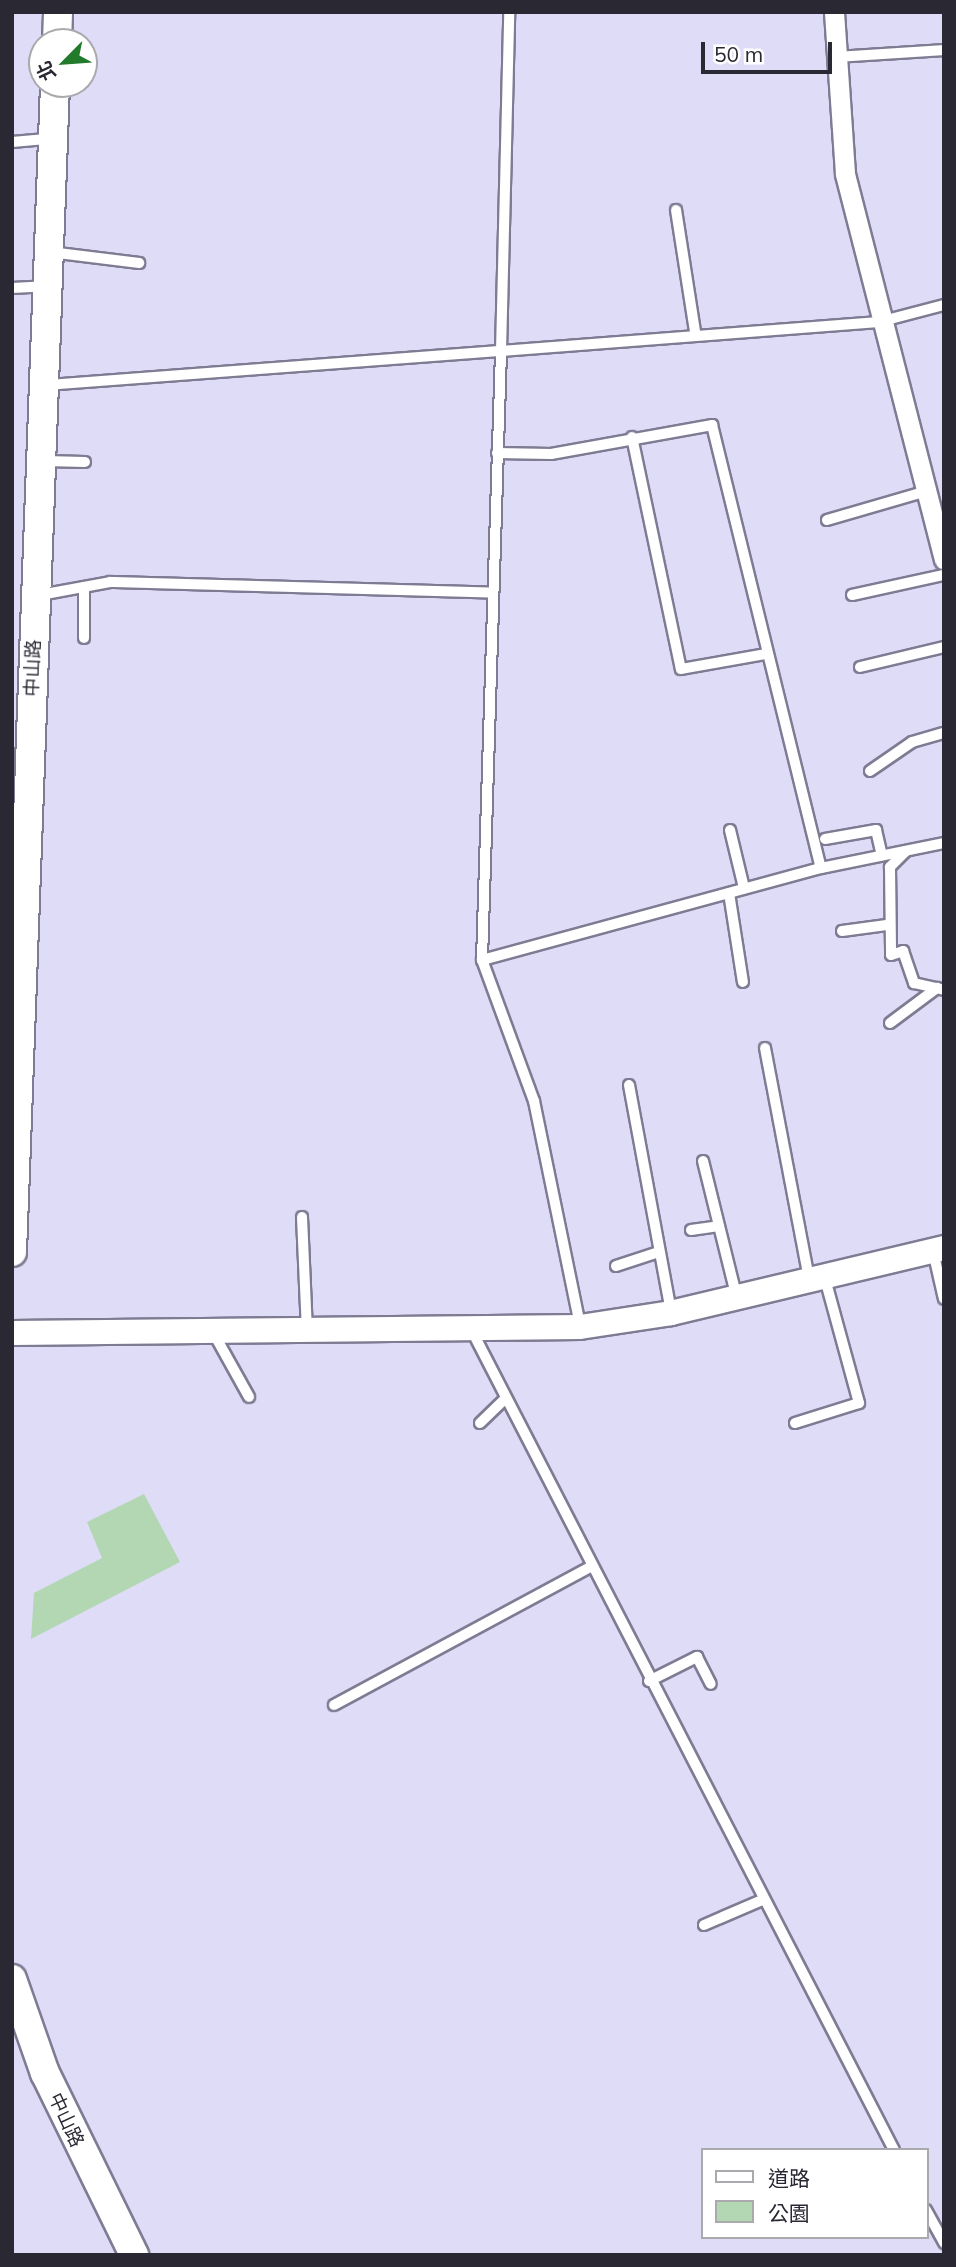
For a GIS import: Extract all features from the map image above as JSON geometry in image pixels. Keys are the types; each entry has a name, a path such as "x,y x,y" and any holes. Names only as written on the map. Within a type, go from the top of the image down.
{"main road":[{"name":"中山路","path":"12,1252 18,884 35,596 55,98"},
{"name":"中山路","path":"12,1979 45,2073 134,2255"}],"street":[{"path":"834,12 845,174 878,322 928,491 944,559"},
{"path":"12,1333 580,1327 671,1313 938,1250"}],"lane":[{"path":"509,12 482,960 534,1101 580,1327"},
{"path":"837,57 944,50"},
{"path":"12,142 54,139"},
{"path":"676,210 695,331"},
{"path":"50,252 139,263"},
{"path":"12,288 49,285"},
{"path":"44,386 501,351 695,331 767,333 878,322 944,305"},
{"path":"498,453 551,454 632,437 712,425 766,654 821,867"},
{"path":"632,437 681,669 766,654"},
{"path":"41,460 85,462"},
{"path":"827,520 928,491"},
{"path":"852,595 944,575"},
{"path":"35,596 110,582 493,593"},
{"path":"84,587 84,638"},
{"path":"860,667 944,647"},
{"path":"870,771 912,742 944,733"},
{"path":"730,830 744,888"},
{"path":"825,839 876,830 882,855"},
{"path":"482,960 821,867 944,843"},
{"path":"906,851 890,867 887,925 891,955 903,951 914,983 940,989"},
{"path":"729,893 743,982"},
{"path":"842,931 887,925"},
{"path":"890,1023 940,989"},
{"path":"765,1048 817,1280 859,1403 795,1423"},
{"path":"629,1085 671,1313"},
{"path":"703,1161 737,1298"},
{"path":"302,1217 307,1331"},
{"path":"691,1230 719,1226"},
{"path":"938,1250 944,1299"},
{"path":"616,1266 660,1252"},
{"path":"472,1330 590,1567 893,2148"},
{"path":"212,1331 248,1397"},
{"path":"480,1423 506,1398"},
{"path":"334,1705 590,1567"},
{"path":"649,1681 697,1657 711,1684"},
{"path":"705,1925 762,1900"},
{"path":"928,2214 944,2243"}],"green space":[{"path":"144,1494 180,1562 31,1639 34,1593 102,1558 87,1522"}]}
